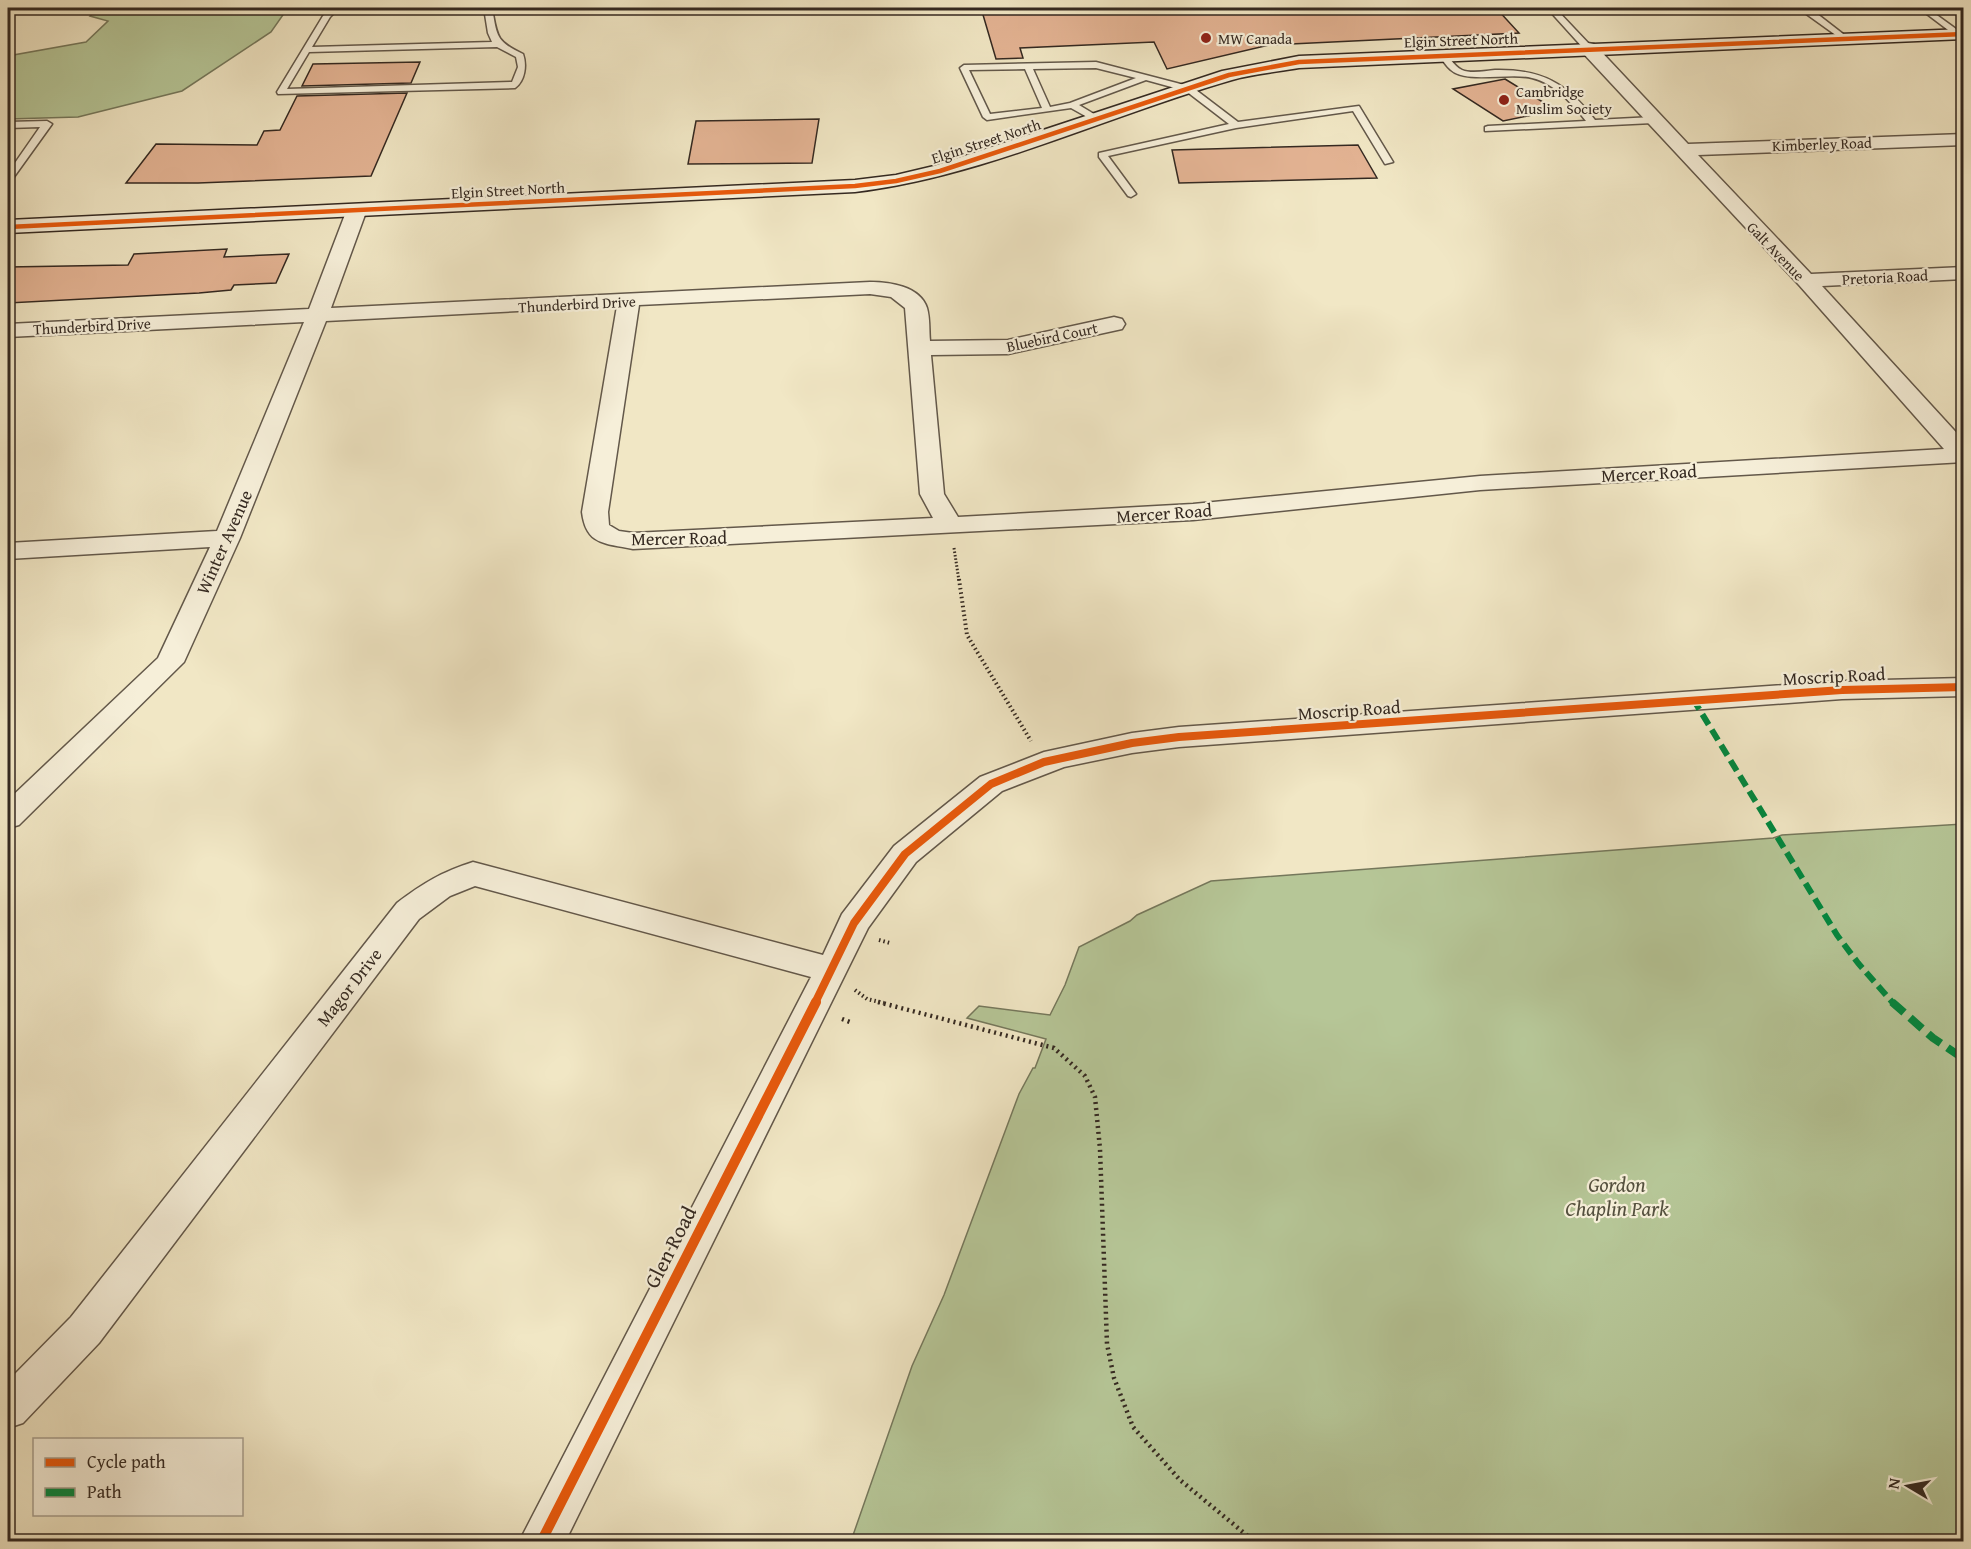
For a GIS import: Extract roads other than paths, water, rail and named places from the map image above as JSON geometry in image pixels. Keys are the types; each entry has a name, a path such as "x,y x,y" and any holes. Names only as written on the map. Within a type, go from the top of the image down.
{"street":[{"name":"Elgin Street North","path":"8,227 786,190 896,181 940,171 1189,88 1259,68 1299,62 1442,54 1844,39 1962,28"},
{"name":"Galt Avenue","path":"1588,48 1806,281 1963,454"},
{"name":"Kimberley Road","path":"1681,150 1964,139"},
{"name":"Winter Avenue","path":"8,816 170,662 227,538 317,316 356,212"},
{"name":"Pretoria Road","path":"1806,281 1964,273"},
{"name":"Thunderbird Drive","path":"8,330 862,288 893,290 909,297 916,307 932,494 952,535"},
{"name":"Mercer Road","path":"629,301 595,512 597,529 612,537 633,541 952,535 1480,483 1963,454"},
{"name":"Bluebird Court","path":"918,348 1008,347 1113,324"},
{"path":"8,551 227,538"},
{"name":"Moscrip Road","path":"832,970 854,923 905,854 991,784 1044,762 1132,743 1179,737 1842,690 1964,687"},
{"name":"Magor Drive","path":"8,1409 85,1330 408,911 439,888 473,874 832,970"},
{"name":"Glen Road","path":"541,1542 832,970"}],"lane":[{"path":"335,8 327,16 281,92 515,85 522,67 520,56 498,44 490,33 489,8"},
{"path":"1551,8 1588,48"},
{"path":"1806,9 1894,8"},
{"path":"1923,8 1962,28"},
{"path":"1950,8 1962,28"},
{"path":"1806,9 1844,39"},
{"path":"306,50 498,44"},
{"path":"1442,54 1454,69 1463,74 1525,74 1538,77 1578,103 1592,123"},
{"path":"1027,65 1047,110"},
{"path":"1144,78 1072,105 987,117 964,68 1096,65 1189,88 1236,125"},
{"path":"1072,105 1096,119"},
{"path":"1131,194 1102,155 1236,125 1356,108 1388,162"},
{"path":"1488,129 1653,120"},
{"path":"8,125 47,123 8,179"}],"place":[{"name":"MW Canada","path":"1206,38"},
{"name":"Cambridge Muslim Society","path":"1504,100"}],"park label":[{"name":"Gordon Chaplin Park","path":"1617,1196"}]}
